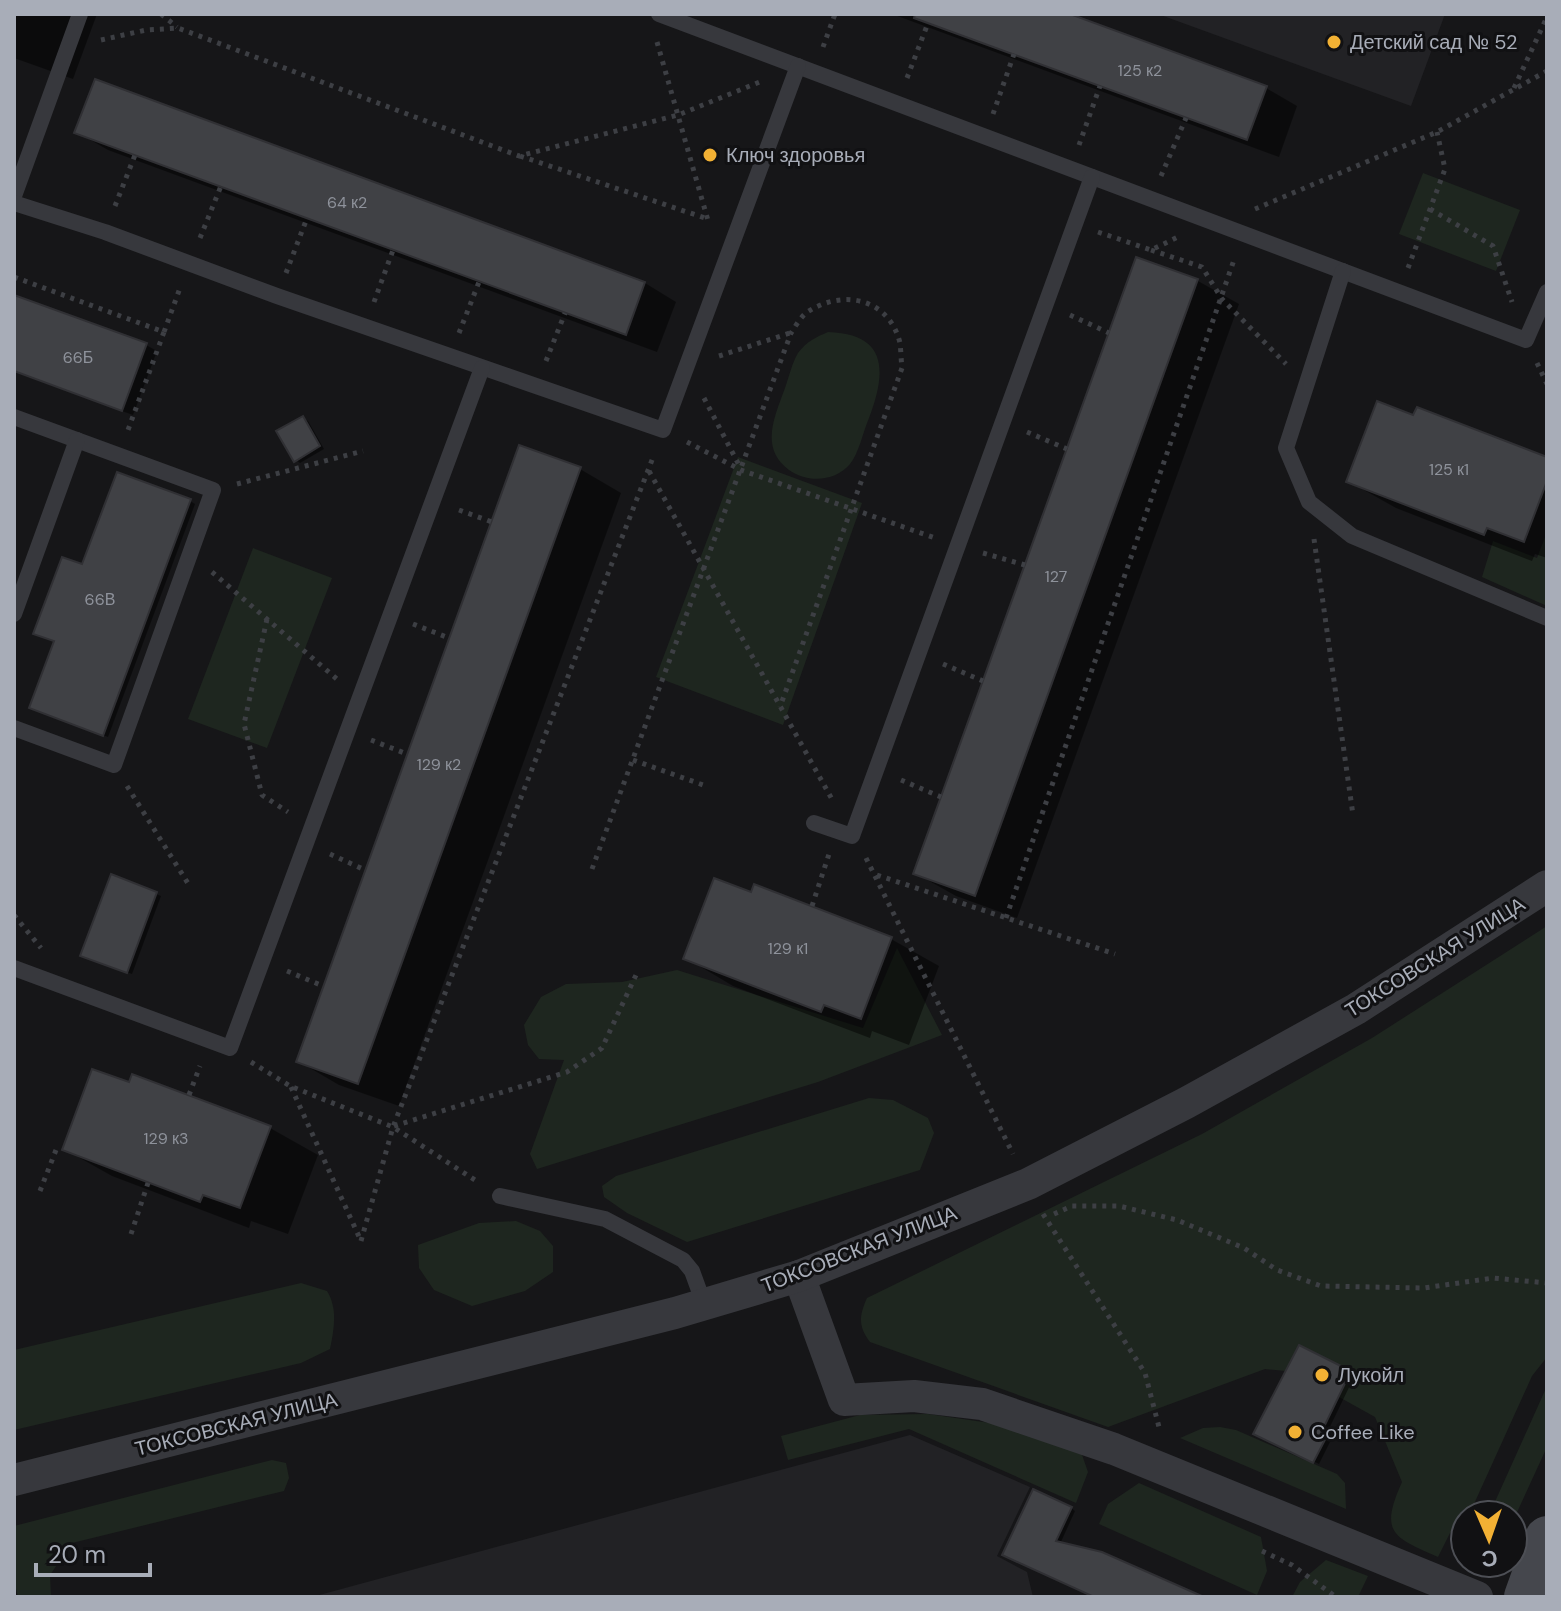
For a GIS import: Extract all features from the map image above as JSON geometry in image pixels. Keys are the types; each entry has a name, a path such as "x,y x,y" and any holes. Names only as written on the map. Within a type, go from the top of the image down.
{"main road":[{"path":"1526,1597 1547,1538"}],"street":[{"name":"ТОКСОВСКАЯ УЛИЦА","path":"14,1480 704,1304 799,1276 1028,1184 1186,1103 1356,1009 1547,886"},
{"path":"799,1276 844,1400 914,1396 982,1404 1114,1449 1477,1597"}],"lane":[{"path":"14,196 80,14"},
{"path":"656,21 815,72 1526,340 1547,292"},
{"path":"14,203 105,232 277,296 663,430 798,66"},
{"path":"814,823 845,833 877,769 1092,177"},
{"path":"1343,271 1286,448 1309,502 1352,536 1547,618"},
{"path":"14,968 230,1048 482,368"},
{"path":"14,417 213,490 114,765 14,728"},
{"path":"14,614 20,577 77,440"},
{"path":"500,1196 605,1219 683,1260 692,1271 704,1304"}],"path":[{"path":"161,14 178,28 519,156 708,219"},
{"path":"815,72 835,14"},
{"path":"1513,89 1547,17"},
{"path":"656,21 678,115 722,271"},
{"path":"898,103 928,23"},
{"path":"64,58 98,40 146,30 178,28"},
{"path":"985,136 1014,54"},
{"path":"519,156 678,115 798,66"},
{"path":"1253,210 1437,132 1547,71"},
{"path":"1071,169 1100,86"},
{"path":"1151,201 1186,118"},
{"path":"1399,292 1445,169 1437,132"},
{"path":"105,232 135,155"},
{"path":"1430,209 1493,246 1526,340 1547,384"},
{"path":"277,296 307,218"},
{"path":"1151,250 1209,222"},
{"path":"1075,224 1202,267 1222,299 1306,384"},
{"path":"1006,918 1243,234"},
{"path":"365,326 393,250"},
{"path":"14,277 164,332 127,431"},
{"path":"451,356 479,282"},
{"path":"592,869 791,333 805,314 840,298 869,301 887,317 899,342 902,368 780,707"},
{"path":"1046,304 1109,333"},
{"path":"536,387 565,313"},
{"path":"741,470 687,366 791,333"},
{"path":"1003,421 1067,449"},
{"path":"290,1086 361,1241 393,1127 663,430 741,470 958,546 1025,565"},
{"path":"213,490 363,451"},
{"path":"648,470 780,707 845,833 876,875 1016,1159"},
{"path":"433,501 492,522"},
{"path":"1309,502 1353,815"},
{"path":"190,553 360,698"},
{"path":"390,616 449,638"},
{"path":"267,619 244,724 262,795 309,836 365,870"},
{"path":"919,653 983,681"},
{"path":"348,731 407,754"},
{"path":"633,760 706,786"},
{"path":"114,765 189,885"},
{"path":"877,769 941,797"},
{"path":"812,906 845,833"},
{"path":"876,875 1115,954"},
{"path":"262,962 323,986"},
{"path":"393,1127 567,1072 602,1048 636,975"},
{"path":"230,1048 290,1086 393,1127 500,1196"},
{"path":"40,1191 56,1150"},
{"path":"131,1234 148,1183"},
{"path":"1160,1431 1145,1373 1044,1216 1072,1206 1119,1206 1177,1220 1244,1248 1277,1270 1321,1286 1424,1288 1493,1278 1547,1283"}],"shaded area":[{"name":"Детский сад № 52","path":"1158,14 1445,14 1411,106"},
{"path":"1423,173 1520,210 1496,271 1399,234"},
{"path":"828,332 848,334 863,340 878,359 880,372 875,401 850,464 837,474 812,479 796,474 780,461 774,452 772,431 798,353 812,340"},
{"path":"738,457 862,503 783,725 656,677"},
{"path":"1547,532 1547,606 1482,577 1493,541 1537,558"},
{"path":"253,548 332,578 267,748 188,719"},
{"path":"1547,926 1547,1357 1532,1376 1476,1499 1449,1499 1449,1535 1438,1557 1410,1544 1394,1531 1392,1512 1402,1482 1375,1417 1339,1397 1351,1371 1299,1345 1286,1371 1265,1369 1108,1427 870,1342 863,1331 862,1310 867,1298 1202,1134 1372,1038"},
{"path":"897,948 942,1035 818,1082 537,1169 530,1154 564,1060 539,1059 528,1045 524,1025 541,997 566,984 622,982 677,970 863,1028"},
{"path":"869,1098 893,1100 928,1118 934,1133 920,1170 687,1242 627,1213 604,1197 602,1186 616,1176"},
{"path":"516,1221 540,1231 553,1246 553,1272 525,1291 472,1306 434,1290 419,1268 418,1245 479,1223"},
{"path":"301,1283 327,1291 333,1305 334,1319 330,1349 301,1363 14,1430 14,1350"},
{"path":"1547,1386 1547,1447 1523,1499 1496,1499"},
{"path":"928,1414 997,1424 1080,1449 1088,1472 1076,1503 909,1429 788,1460 781,1436 860,1415"},
{"path":"1203,1428 1236,1430 1337,1474 1345,1483 1346,1509 1180,1438"},
{"path":"910,1435 1030,1487 997,1556 1027,1572 1033,1597 312,1597"},
{"path":"272,1460 286,1463 289,1478 284,1491 72,1543 50,1575 51,1597 18,1597 14,1581 14,1526"},
{"path":"1139,1483 1261,1537 1267,1571 1257,1595 1099,1524 1108,1504"},
{"path":"1326,1560 1368,1576 1358,1597 1292,1597 1300,1582"}],"building":[{"path":"915,14 1070,14 1267,86 1247,140 914,18"},
{"path":"95,79 645,282 626,335 74,133"},
{"path":"1136,257 1198,279 975,896 913,874"},
{"path":"14,295 147,343 122,411 14,371"},
{"path":"1377,401 1413,415 1417,407 1547,457 1547,481 1524,542 1487,528 1484,535 1346,482"},
{"path":"303,416 320,446 294,462 276,431"},
{"path":"519,445 581,467 358,1084 296,1062"},
{"path":"117,472 191,499 103,736 29,708 54,641 33,634 62,557 82,564"},
{"path":"111,874 157,892 127,973 80,956"},
{"path":"714,878 751,892 754,884 892,937 861,1019 824,1005 821,1012 683,959"},
{"path":"92,1069 129,1082 132,1074 271,1126 240,1208 203,1195 200,1202 62,1150"},
{"path":"1299,1345 1351,1371 1322,1431 1328,1434 1313,1463 1253,1434"},
{"path":"1033,1489 1072,1507 1056,1541 1102,1552 1204,1597 1094,1597 1002,1555"}],"place":[{"name":"Детский сад № 52","path":"1334,42"},
{"name":"Ключ здоровья","path":"710,155"},
{"name":"Лукойл","path":"1322,1375"},
{"name":"Coffee Like","path":"1295,1432"}]}
